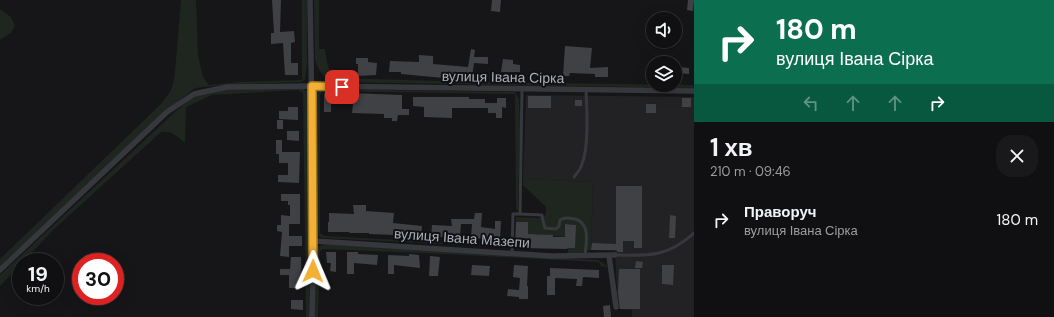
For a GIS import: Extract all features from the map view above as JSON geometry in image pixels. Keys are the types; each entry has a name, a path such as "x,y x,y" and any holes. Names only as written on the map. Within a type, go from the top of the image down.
{"street":[{"path":"310,0 314,241 312,317"},
{"name":"вулиця Івана Сірка","path":"0,270 167,112 194,94 227,87 312,86 694,91"},
{"name":"вулиця Івана Мазепи","path":"314,241 551,256 615,256"},
{"path":"609,256 616,308"}],"lane":[{"path":"520,214 522,89"},
{"path":"574,177 582,165 585,150 586,90"},
{"path":"512,254 513,214 520,214 542,215 545,228 556,229 559,226 560,220 566,217 579,220 583,224 586,231 585,256"},
{"path":"615,256 651,255 676,247 694,233"}],"shaded area":[{"path":"181,0 196,0 198,55 203,77 209,85 239,82 302,80 302,0 307,0 307,64 305,80 301,82 221,85 196,88 191,91 166,111 14,253 12,253 12,255 0,266 0,259 161,104 170,92 175,72"},
{"path":"314,0 319,0 319,49 325,49 330,70 332,74 339,78 473,82 646,84 646,87 334,82 322,73 315,59"},
{"path":"0,9 11,17 15,26 11,33 0,40"},
{"path":"682,85 694,85 694,88 682,88"},
{"path":"298,87 303,88 308,93 310,317 306,317 303,93 298,90 212,95 186,107 185,143 171,133 161,132 52,231 31,253 24,253 191,98 213,91"},
{"path":"322,89 515,92 519,99 520,129 518,209 516,211 515,94 326,91 322,92 320,95 320,233 325,236 507,246 319,237 316,225 316,96 318,91"},
{"path":"526,95 694,97 694,317 632,317 632,310 618,309 615,251 591,250 593,182 523,179"},
{"path":"523,179 593,182 591,250 580,253 568,253 568,248 575,248 575,225 565,224 565,237 538,234 528,236 528,222 516,222 516,217 538,218 546,215 546,207 523,185"},
{"path":"325,244 598,260 607,267 601,266 599,262 323,249 320,251 318,317 315,317 316,250 318,247"},
{"path":"12,264 12,273 0,286 0,275"}],"building":[{"path":"272,0 281,0 280,32 294,31 295,42 291,43 291,63 298,63 298,75 285,75 283,43 271,44 271,33 274,33"},
{"path":"492,0 501,0 500,12 491,11"},
{"path":"688,0 694,0 693,11 687,10"},
{"path":"565,46 592,48 590,68 608,67 608,77 595,77 595,74 570,73 569,76 563,76"},
{"path":"471,49 475,50 474,57 488,57 488,64 474,63 472,77 458,76 458,78 444,78 401,74 401,72 389,72 390,61 419,62 419,55 433,56 433,64 468,67"},
{"path":"356,58 368,58 368,62 377,63 376,75 358,76 358,64 356,64"},
{"path":"503,59 513,60 513,64 520,65 520,72 501,72"},
{"path":"682,67 689,68 689,74 682,73"},
{"path":"324,93 334,94 334,104 331,104 331,112 324,112"},
{"path":"350,93 402,95 402,109 409,109 409,115 398,115 397,121 392,121 392,118 384,118 384,114 352,113 353,104 350,104"},
{"path":"528,96 551,96 551,108 528,108"},
{"path":"413,97 469,97 469,99 485,99 485,103 497,103 497,98 506,98 506,108 502,107 502,118 496,118 496,113 488,113 488,108 452,108 452,118 424,117 424,107 413,106"},
{"path":"682,98 691,98 691,107 682,107"},
{"path":"575,100 582,100 582,106 575,106"},
{"path":"646,104 656,104 656,113 646,113"},
{"path":"288,107 298,107 298,120 279,119 279,111 288,111"},
{"path":"277,120 283,120 283,129 277,129"},
{"path":"287,131 299,131 299,141 287,140"},
{"path":"276,140 282,140 282,152 300,152 299,183 278,182 278,175 288,175 288,163 279,163 279,154 276,154"},
{"path":"616,186 642,186 642,248 634,248 634,241 623,241 623,252 618,252 616,250 591,250 592,243 616,244"},
{"path":"281,194 300,194 300,224 289,224 289,236 302,236 302,246 289,246 289,257 280,256 282,232 277,231 277,225 281,225 281,215 290,216 290,205 288,205 288,201 281,201"},
{"path":"353,205 366,205 366,211 394,213 393,223 422,226 421,236 328,232 329,213 354,214"},
{"path":"475,213 482,213 481,227 495,229 495,221 501,221 500,240 471,238 472,224 461,224 460,237 431,237 432,225 452,226 451,219 474,219"},
{"path":"670,215 676,216 675,238 669,238"},
{"path":"516,222 528,222 528,234 553,235 553,237 565,237 565,224 576,225 575,248 523,248 523,246 515,245"},
{"path":"326,252 336,252 336,272 330,271 331,263 327,263"},
{"path":"347,252 378,255 377,265 354,263 354,274 347,274"},
{"path":"409,254 419,255 420,268 394,265 394,274 388,274 388,255 409,256"},
{"path":"430,256 440,257 438,276 429,276"},
{"path":"291,257 301,257 302,288 289,288 289,275 280,275 280,269 290,269"},
{"path":"636,261 643,262 642,268 635,268"},
{"path":"472,265 490,266 489,276 471,275"},
{"path":"514,265 528,266 528,299 519,299 519,297 507,296 508,289 519,290 520,278 513,277"},
{"path":"662,265 674,265 673,285 662,284"},
{"path":"550,268 599,270 599,278 583,277 582,286 576,286 577,279 555,278 555,295 547,295 547,276 550,276"},
{"path":"619,269 640,269 640,309 620,309 618,293"},
{"path":"291,300 303,300 303,310 291,309"},
{"path":"610,305 611,317 604,317 603,306"}],"route":[{"path":"313,271 312,86 342,87"}]}
